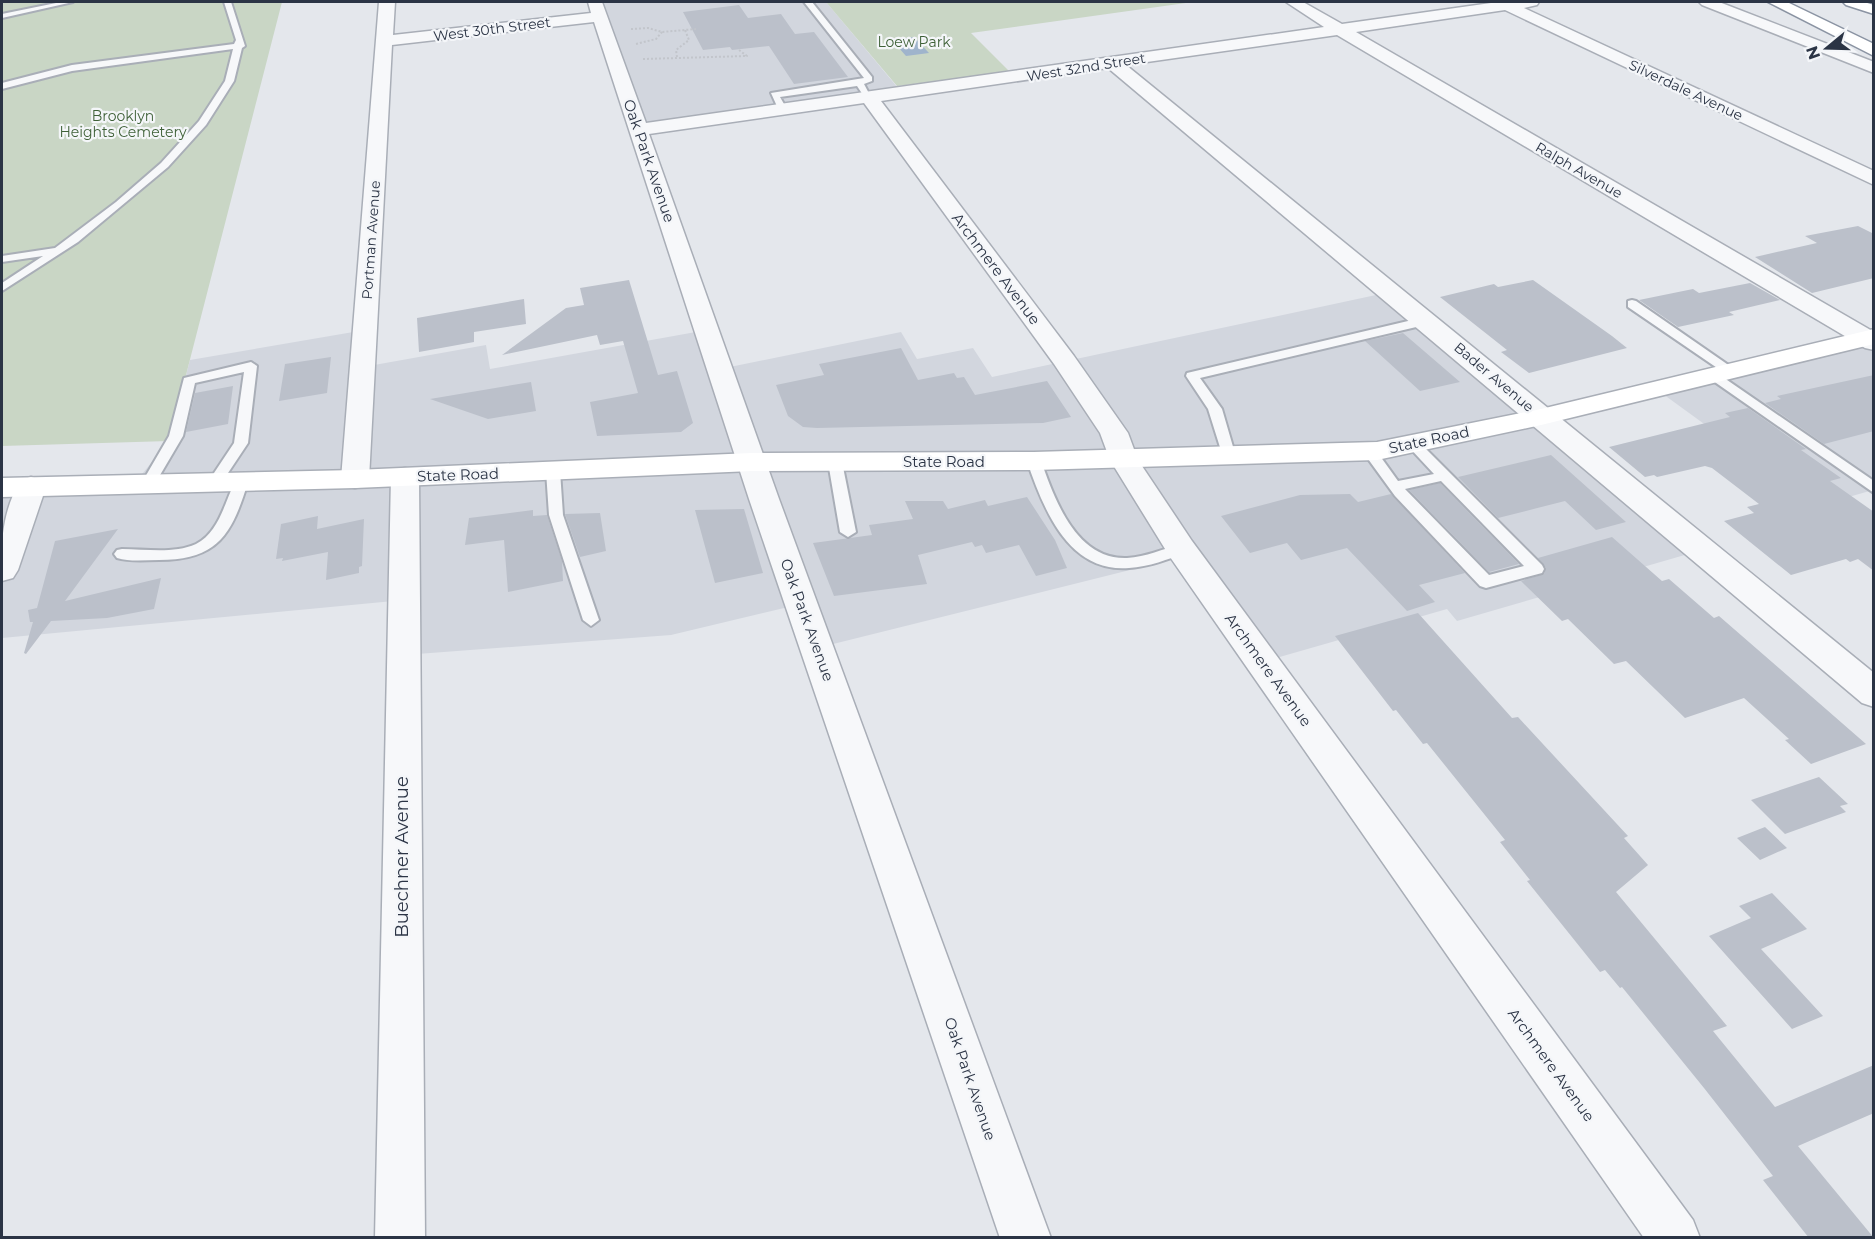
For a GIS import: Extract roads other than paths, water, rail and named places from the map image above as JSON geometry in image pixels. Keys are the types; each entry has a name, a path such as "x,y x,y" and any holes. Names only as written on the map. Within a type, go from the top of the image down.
{"main road":[{"path":"1776,2 1874,51"},
{"path":"1851,2 1874,10"},
{"name":"State Road","path":"16,488 405,477 752,462 1124,460 1370,452 1541,417 1871,339"}],"street":[{"name":"Portman Avenue","path":"355,478 387,2"},
{"name":"Ralph Avenue","path":"1293,2 1871,339"},
{"name":"West 32nd Street","path":"639,130 783,111 865,91 1113,63 1503,3 1532,2"},
{"path":"1707,2 1874,68"},
{"name":"Silverdale Avenue","path":"1503,3 1874,179"},
{"name":"West 30th Street","path":"385,41 597,9"},
{"name":"Oak Park Avenue","path":"597,9 752,462 1026,1238"},
{"name":"Bader Avenue","path":"1113,63 1874,693"},
{"name":"Archmere Avenue","path":"865,91 1065,361 1114,433 1124,460 1181,549 1675,1238"},
{"name":"Buechner Avenue","path":"400,1238 405,477"},
{"path":"2,570 16,488"}],"lane":[{"path":"2,16 69,2"},
{"path":"2,288 58,250 134,191 193,136 227,92 241,46 232,8 227,2"},
{"path":"808,2 869,79 865,91"},
{"path":"2,86 72,68 241,46"},
{"path":"2,259 58,250"},
{"path":"1632,304 1874,488"},
{"path":"1229,457 1215,409 1192,376 1425,321"},
{"path":"122,554 195,552 213,543 224,529 228,482 241,443 251,366 189,381 176,436 148,484"},
{"path":"1370,452 1395,486 1486,582 1536,568 1413,444"},
{"path":"1034,461 1061,523 1081,549 1100,559 1118,563 1138,561 1181,549"},
{"path":"835,462 848,532"},
{"path":"553,471 556,515 591,620"},
{"path":"1395,486 1444,476"}],"water":[{"path":"914,37 929,53 906,56 892,40"}],"park label":[{"name":"Loew Park","path":"914,42"},
{"name":"Brooklyn Heights Cemetery","path":"123,124"}]}
